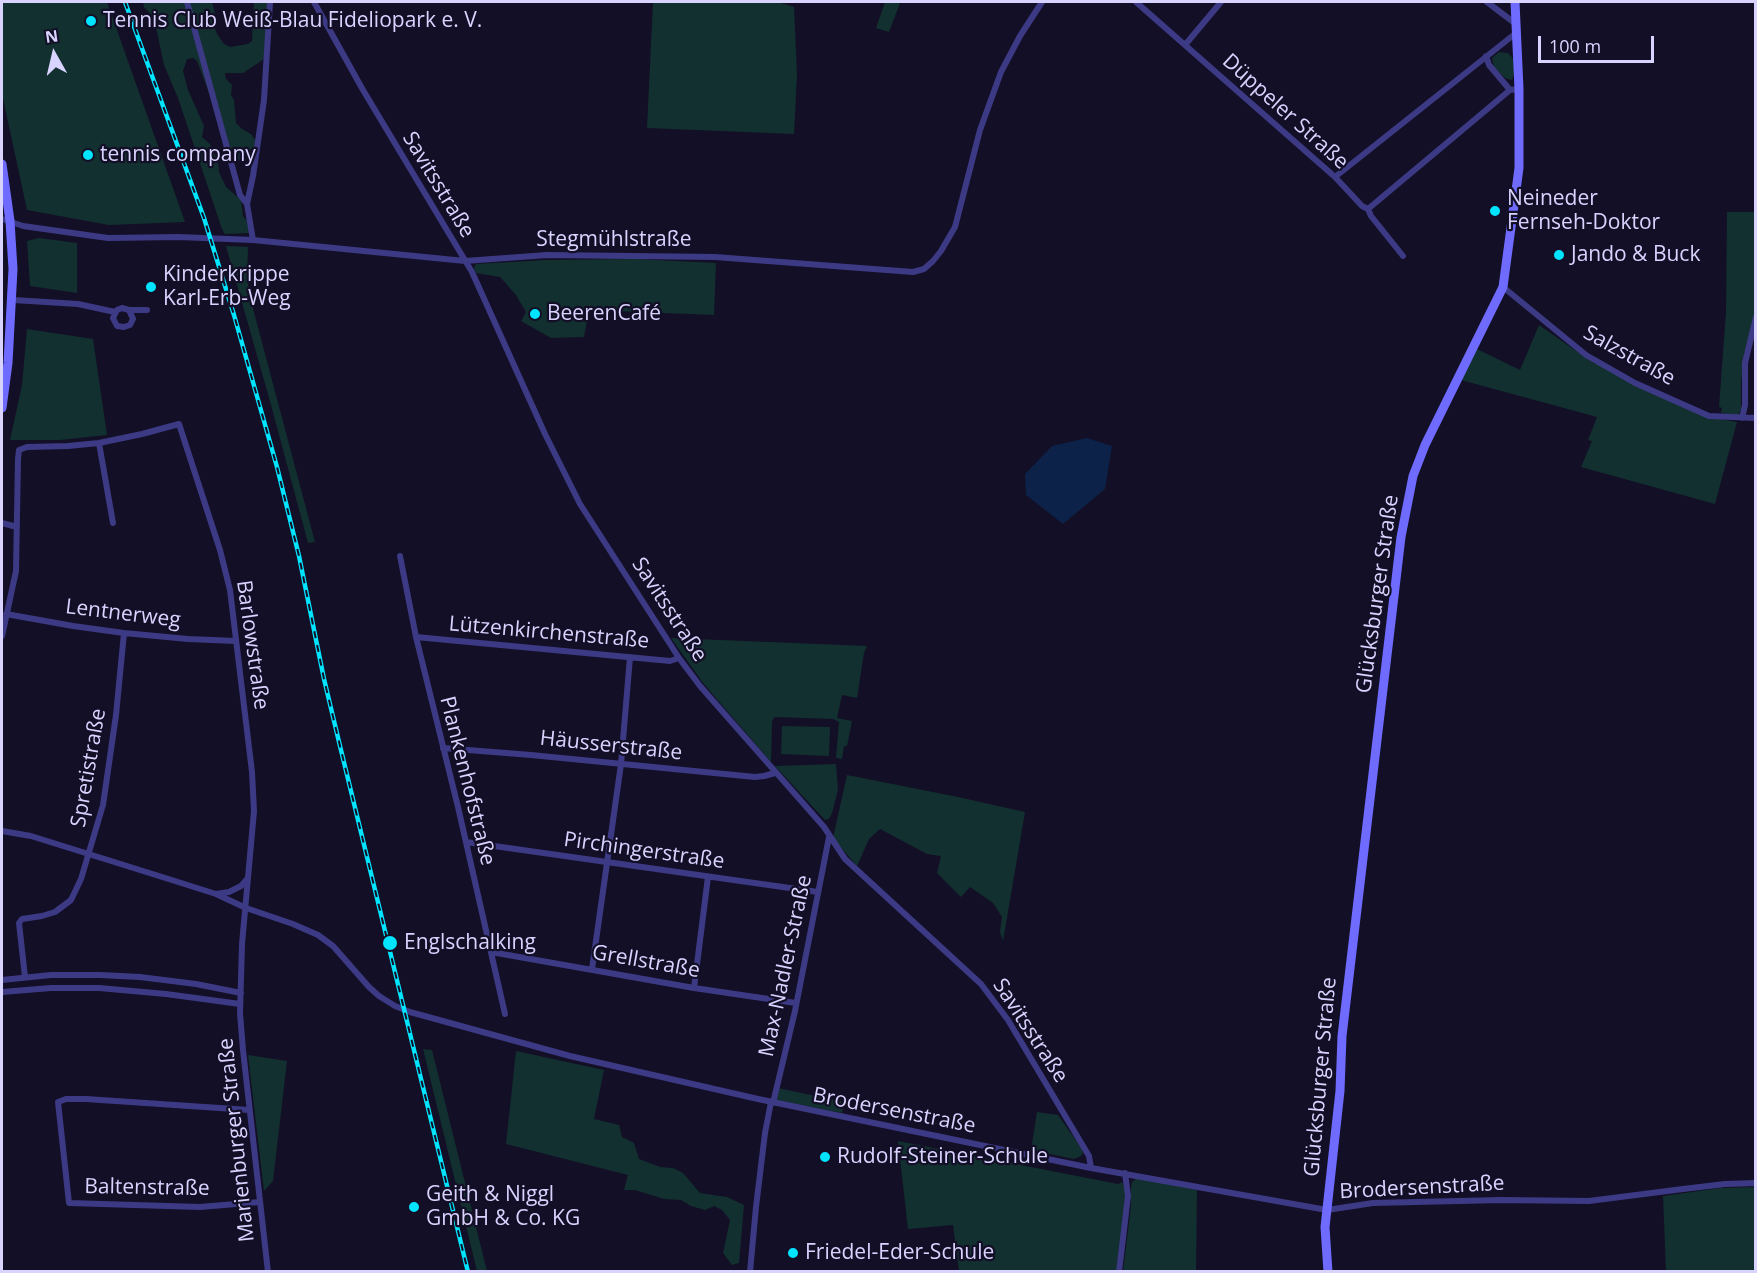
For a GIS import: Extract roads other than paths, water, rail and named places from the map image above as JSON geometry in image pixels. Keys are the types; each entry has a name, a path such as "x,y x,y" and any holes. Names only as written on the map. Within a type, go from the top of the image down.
{"street":[{"path":"187,2 240,195 247,204"},
{"path":"253,240 247,204 264,100 270,2"},
{"name":"Savitsstraße","path":"314,2 363,90 472,272 540,424 580,504 680,658 700,686 824,827 845,859 981,984 1008,1020 1089,1156 1091,1168"},
{"name":"Stegmühlstraße","path":"6,220 23,226 108,238 178,237 253,240 465,261 547,255 715,257 913,272 933,261 955,227 980,130 1001,72 1042,2"},
{"name":"Düppeler Straße","path":"1136,2 1335,177 1362,206 1368,209 1402,256"},
{"path":"1185,45 1221,2"},
{"path":"1335,177 1486,56 1517,28 1487,2"},
{"name":"Glücksburger Straße","path":"1328,1272 1325,1227 1340,1091 1342,1036 1406,508 1413,477 1425,445 1503,287 1519,168 1514,89 1517,28 1515,2"},
{"path":"1368,209 1514,89 1489,65 1486,56"},
{"path":"2,164 6,220 13,258 13,300 2,408"},
{"name":"Salzstraße","path":"1503,287 1586,355 1635,383 1709,416 1755,418"},
{"path":"13,300 78,304 115,312"},
{"path":"129,310 133,319 130,325 123,327 115,323 113,318 115,312 122,308 147,310"},
{"path":"1742,418 1745,405 1745,363 1755,317"},
{"name":"Barlowstraße","path":"99,443 179,424 220,550 230,590 254,791 249,878 242,944 240,1004"},
{"path":"2,636 16,571 20,450 27,447 99,443 113,523"},
{"path":"2,523 17,527"},
{"name":"Plankenhofstraße","path":"400,556 416,637 505,1014"},
{"name":"Lentnerweg","path":"6,614 124,633 237,641"},
{"name":"Spretistraße","path":"25,977 19,923 22,919 55,912 71,900 89,854 103,805 116,715 124,633"},
{"name":"Lützenkirchenstraße","path":"416,637 670,661 680,658"},
{"path":"592,969 621,764 630,657"},
{"name":"Häusserstraße","path":"442,748 754,777 775,773"},
{"name":"Brodersenstraße","path":"2,831 31,836 216,894 246,908 318,935 333,946 379,996 410,1012 570,1056 772,1102 1091,1168 1327,1210 1373,1203 1501,1200 1589,1201 1683,1188 1755,1183"},
{"name":"Max-Nadler-Straße","path":"750,1272 765,1133 796,1003 829,837"},
{"name":"Pirchingerstraße","path":"466,842 818,892"},
{"path":"694,988 708,877"},
{"path":"216,894 229,892 241,886 249,878"},
{"name":"Grellstraße","path":"491,951 694,988 796,1003"},
{"path":"2,980 25,977 100,975 140,977 196,984 241,993"},
{"path":"2,992 51,988 99,988 240,1004"},
{"name":"Marienburger Straße","path":"240,1004 249,1110 268,1272"},
{"name":"Baltenstraße","path":"249,1110 86,1099 58,1102 69,1203 200,1207 260,1202"},
{"path":"1119,1272 1128,1196 1125,1173"}],"water":[{"path":"1087,438 1112,446 1105,489 1063,524 1026,495 1025,474 1052,446"}],"railway":[{"path":"125,2 204,218 277,467 299,556 324,679 468,1272"}],"place":[{"name":"Tennis Club Weiß-Blau Fideliopark e. V.","path":"91,21"},
{"name":"tennis company","path":"88,155"},
{"name":"Neineder Fernseh-Doktor","path":"1495,211"},
{"name":"Jando & Buck","path":"1559,255"},
{"name":"Kinderkrippe Karl-Erb-Weg","path":"151,287"},
{"name":"BeerenCafé","path":"535,314"},
{"name":"Englschalking","path":"390,943"},
{"name":"Rudolf-Steiner-Schule","path":"825,1157"},
{"name":"Geith & Niggl GmbH & Co. KG","path":"414,1207"},
{"name":"Friedel-Eder-Schule","path":"793,1253"}]}
